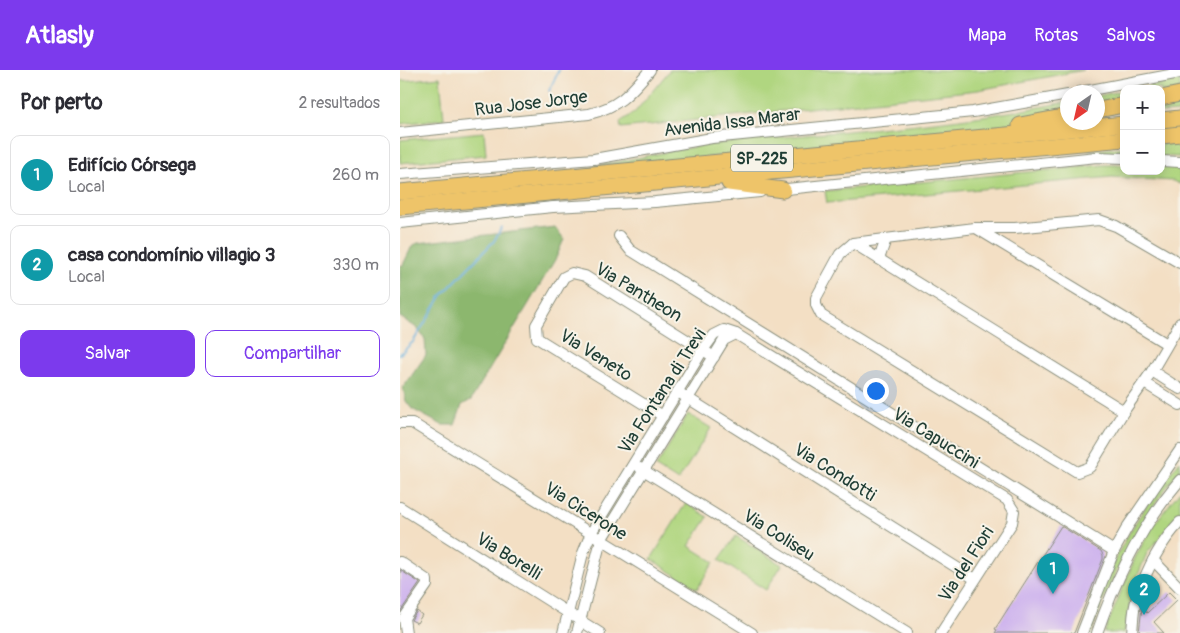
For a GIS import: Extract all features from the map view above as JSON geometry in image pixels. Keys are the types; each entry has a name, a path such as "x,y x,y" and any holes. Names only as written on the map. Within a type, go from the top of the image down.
{"highway":[{"path":"1165,97 1180,94"},
{"path":"1105,109 1120,106"},
{"path":"968,138 1060,117"},
{"path":"1165,120 1180,118"},
{"name":"SP-225","path":"400,192 1120,124"},
{"path":"1165,136 1180,134"},
{"name":"SP-225","path":"400,207 1120,139"},
{"path":"702,179 783,190"}],"street":[{"name":"Rua Jose Jorge","path":"400,134 589,114 614,105 626,96 650,70"},
{"path":"1105,87 1180,73"},
{"name":"Avenida Issa Marar","path":"400,174 594,159 712,138 973,112 1060,96"},
{"path":"400,223 553,207 656,202 1058,161 1120,158"},
{"path":"1165,160 1180,162"},
{"path":"1180,263 1105,221 1093,220 1015,228 975,228 853,243 840,254 816,298 816,305 821,314 1077,472 1090,468 1124,411 1152,371 1180,323"},
{"path":"975,228 1167,344"},
{"path":"1008,247 1015,228"},
{"path":"620,236 630,250 1114,551"},
{"path":"879,259 886,239"},
{"path":"853,243 1124,411"},
{"name":"Via Pantheon","path":"537,338 536,326 564,277 572,273 585,276 714,357"},
{"name":"Via Fontana di Trevi","path":"563,633 583,553 591,533 703,350 714,335 724,330 736,334"},
{"name":"Via Fontana di Trevi","path":"578,633 601,540 724,340 736,334"},
{"name":"Via Capuccini","path":"736,334 1007,500 1014,511"},
{"name":"Via Veneto","path":"537,338 663,416"},
{"path":"1152,371 1180,389"},
{"path":"1144,383 1180,406"},
{"name":"Via Condotti","path":"678,392 975,578"},
{"name":"Via Cicerone","path":"400,422 412,423 752,633"},
{"path":"1082,633 1114,551 1128,526 1180,450"},
{"name":"Via Coliseu","path":"634,464 908,633"},
{"path":"1096,633 1108,599 1124,564 1147,526 1180,480"},
{"name":"Via Borelli","path":"400,508 581,620 594,631"},
{"name":"Via del Fiori","path":"941,633 1012,523 1014,511"},
{"path":"1132,633 1136,599 1153,560 1169,534 1180,522"},
{"path":"1153,560 1180,588"},
{"path":"400,562 427,580 427,585 402,619 406,633"}],"green space":[{"path":"670,70 1084,70 978,90 621,128 620,122 635,112"},
{"path":"440,77 444,119 400,124 400,81"},
{"path":"1180,80 1180,89 1165,92 1165,85 1154,85"},
{"path":"1120,91 1120,102 1105,105 1105,94"},
{"path":"1180,98 1180,112 1165,113 1165,101"},
{"path":"1060,103 1060,114 985,129 710,157 592,166 715,144 892,127"},
{"path":"484,132 486,155 400,163 400,140"},
{"path":"1180,142 1180,157 1165,156 1165,144"},
{"path":"1120,147 1120,154 1087,151"},
{"path":"1103,165 1120,165 1120,175 1165,175 1165,166 1180,167 1180,184 1173,181 1112,177 827,203 825,191"},
{"path":"555,227 564,239 556,258 471,400 462,405 455,425 442,425 412,409 406,401 403,388 426,355 425,339 417,328 400,317 400,266 403,265 412,246 418,243"},
{"path":"688,414 711,428 678,481 656,467"},
{"path":"1180,461 1180,470 1152,508 1128,548 1108,590 1091,633 1086,633 1106,579 1121,548 1159,488"},
{"path":"1180,491 1180,513 1147,553 1133,587 1124,633 1104,633 1135,558 1151,528"},
{"path":"686,503 708,517 689,546 714,562 697,589 651,559"},
{"path":"736,536 782,565 766,590 719,560"}],"building":[{"path":"1061,526 1101,551 1103,555 1074,633 995,633 997,630 995,629"},
{"path":"400,570 420,583 400,612"},
{"path":"1169,592 1177,600 1154,622 1164,633 1139,633 1142,607 1147,613"},
{"path":"417,611 422,615 417,623 411,620"}],"waterway":[{"path":"549,91 559,70"},
{"path":"400,354 413,342 442,295 494,241 502,227"}],"place":[{"name":"Edifício Córsega","path":"1053,594"},
{"name":"casa condomínio villagio 3","path":"1144,615"}]}
